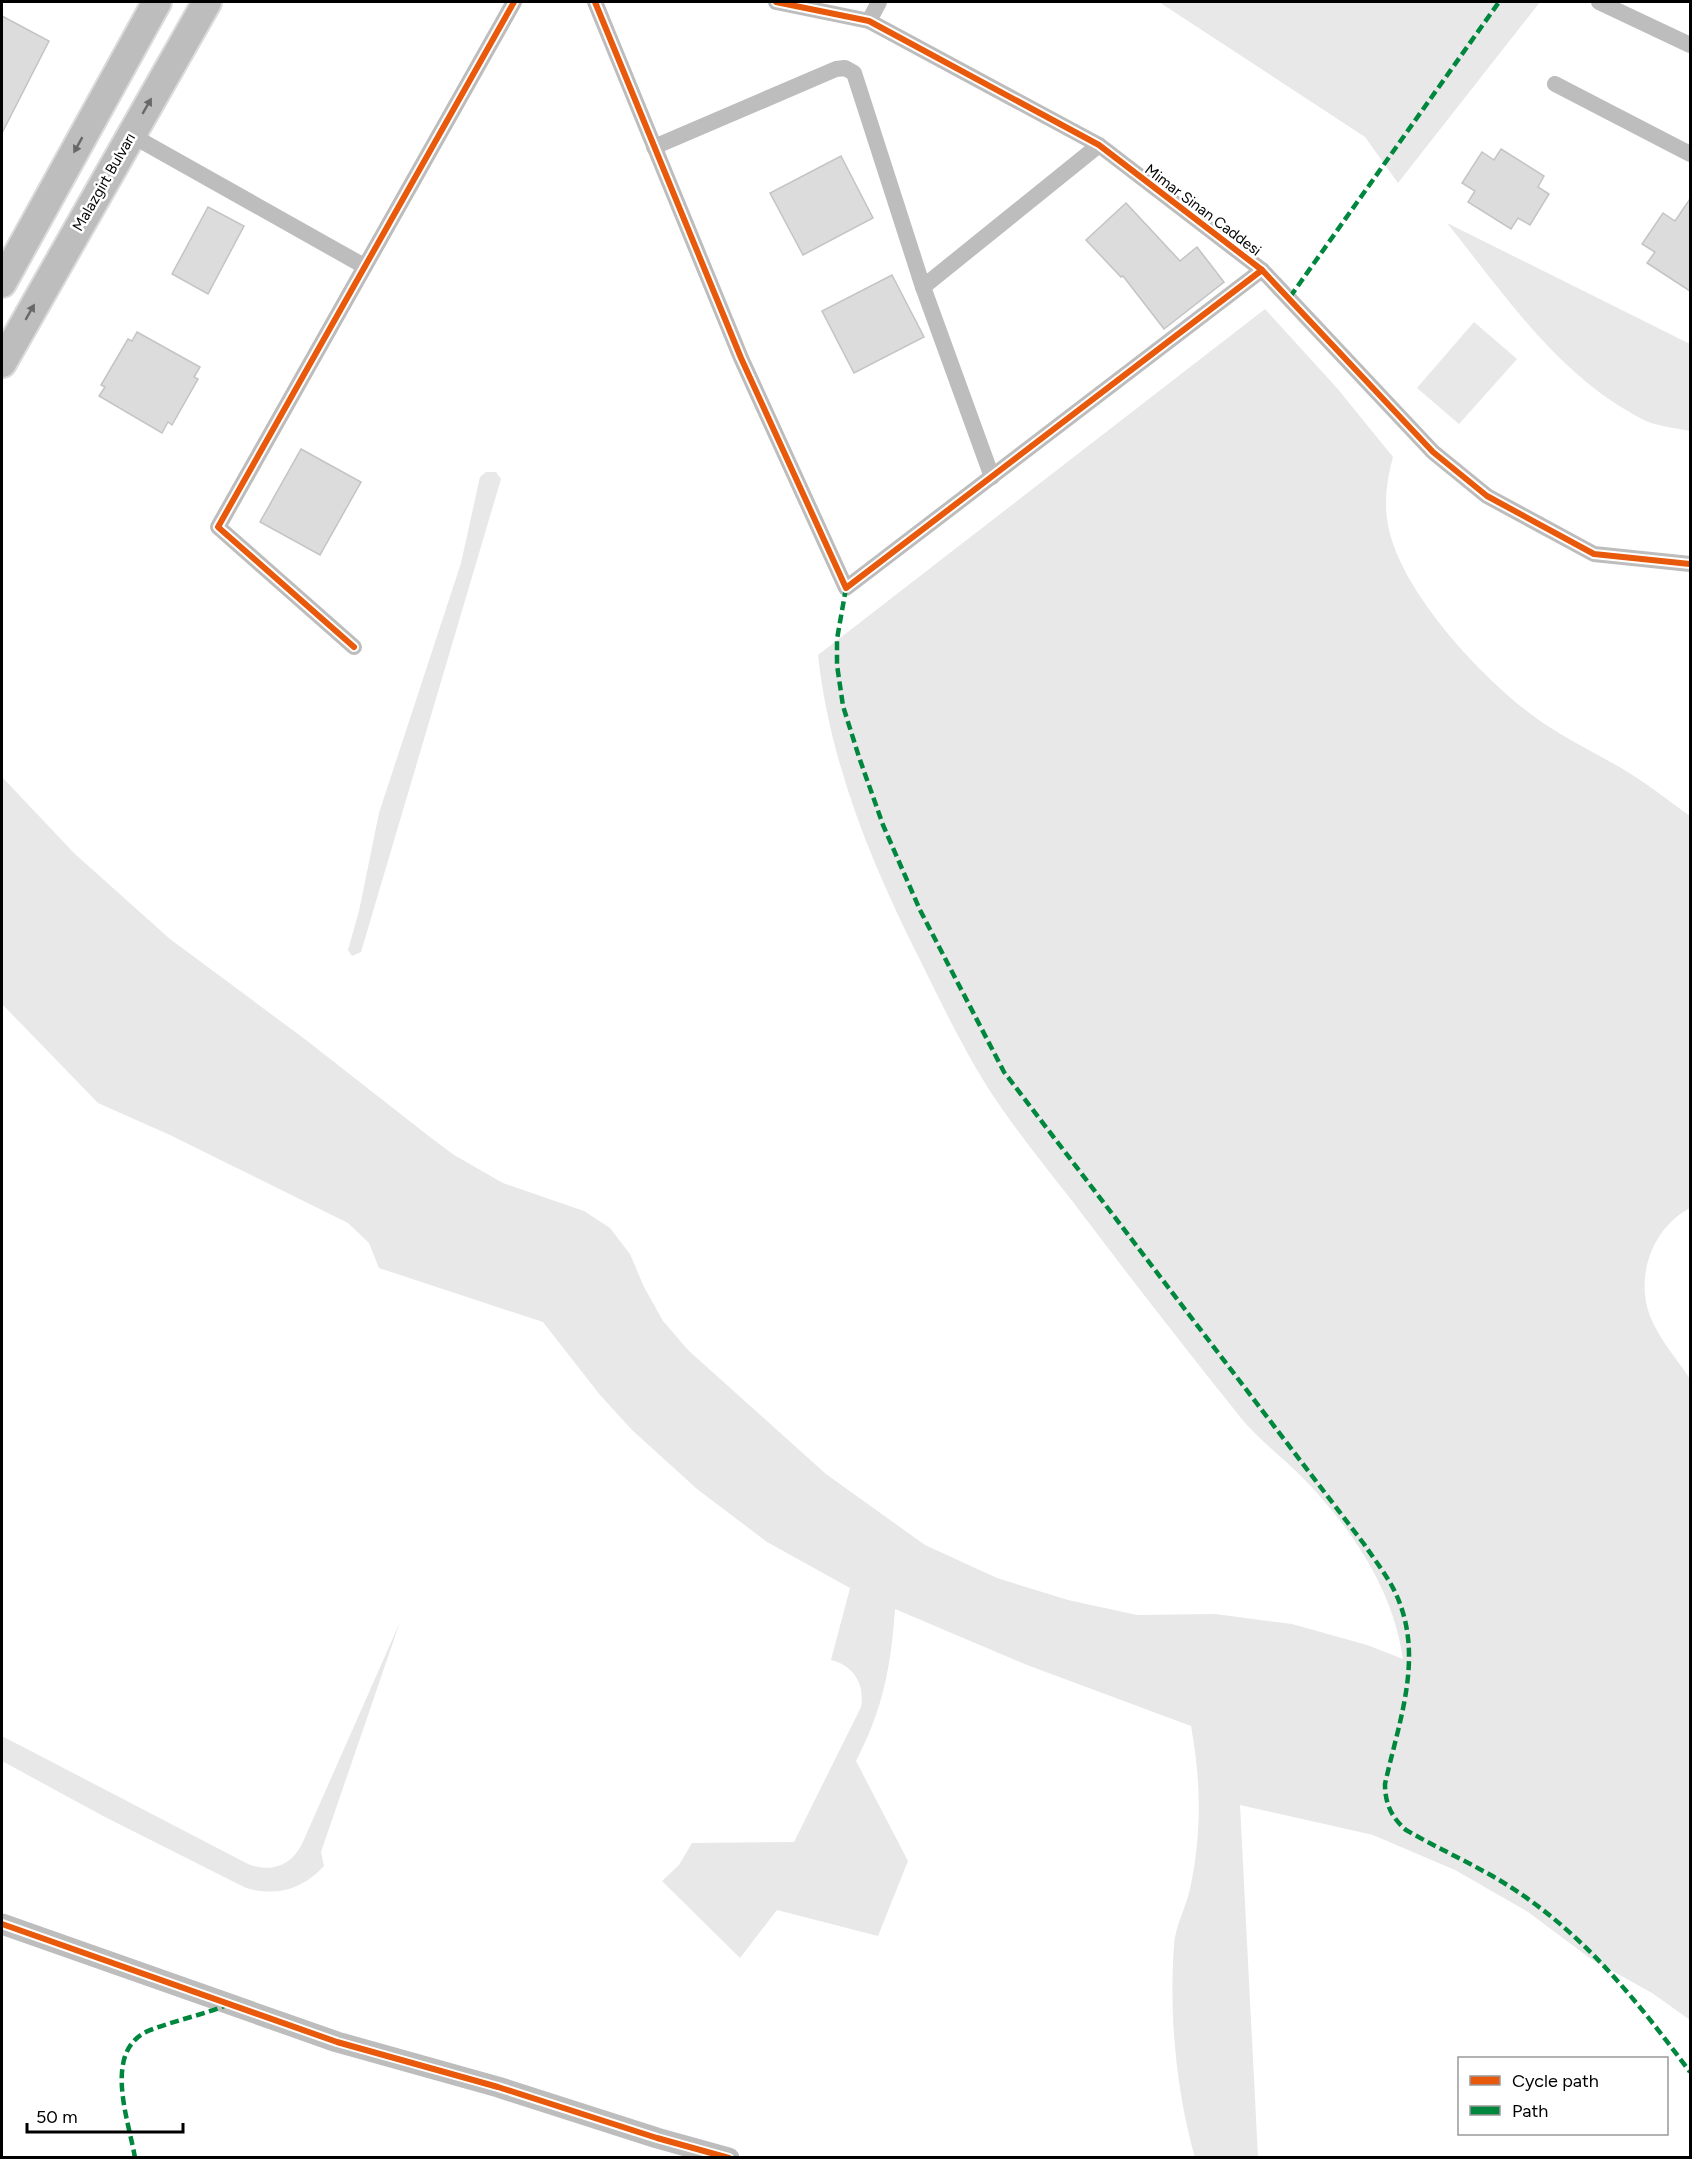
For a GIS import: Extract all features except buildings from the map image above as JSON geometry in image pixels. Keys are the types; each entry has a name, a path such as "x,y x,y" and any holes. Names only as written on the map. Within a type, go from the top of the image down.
{"highway":[{"path":"2,284 157,2"},
{"name":"Malazgirt Bulvarı","path":"2,363 207,2"}],"street":[{"path":"354,647 218,527 514,2"},
{"path":"595,2 741,358 846,588 1262,270"},
{"name":"Mimar Sinan Caddesi","path":"776,2 869,21 1099,146 1262,270 1433,452 1487,496 1594,554 1690,564"},
{"path":"869,21 879,2"},
{"path":"1599,2 1690,45"},
{"path":"654,147 836,69 850,69 857,78 923,287 992,477"},
{"path":"1555,84 1690,154"},
{"path":"131,135 364,266"},
{"path":"923,287 1099,146"},
{"path":"2,1924 337,2042 498,2087 657,2138 729,2157"}],"shaded area":[{"path":"1159,2 1540,2 1398,183 1365,137"},
{"path":"1447,223 1690,344 1690,431 1642,419 1612,401 1584,380 1535,332"},
{"path":"1265,309 1337,388 1393,457 1386,495 1390,534 1412,583 1448,634 1490,679 1532,715 1565,737 1632,774 1690,816 1690,1208 1666,1228 1657,1241 1650,1255 1645,1285 1650,1316 1663,1341 1690,1379 1690,2020 1652,1993 1591,1959 1528,1912 1455,1870 1373,1835 1240,1805 1258,2157 1195,2158 1179,2079 1172,1998 1175,1938 1190,1889 1197,1848 1199,1807 1197,1767 1191,1726 1027,1665 895,1609 884,1687 873,1723 856,1761 908,1861 878,1936 777,1910 740,1958 662,1881 679,1865 692,1843 794,1842 861,1707 861,1691 856,1677 852,1671 831,1660 850,1588 767,1542 697,1489 632,1430 600,1395 543,1322 379,1268 369,1243 348,1223 170,1135 98,1103 2,1004 2,777 75,854 170,939 306,1040 454,1155 503,1183 584,1211 610,1228 630,1254 644,1287 663,1321 689,1351 826,1474 925,1545 997,1578 1068,1600 1137,1615 1215,1614 1292,1624 1367,1645 1403,1659 1390,1607 1367,1560 1352,1537 1319,1495 1241,1418 1029,1146 979,1073 903,925 870,851 832,735 818,655"},
{"path":"1474,322 1517,359 1459,424 1417,388"},
{"path":"486,472 496,472 501,479 361,952 352,956 348,950 359,911 379,813 461,563 480,477"},
{"path":"400,1622 321,1852 324,1866 307,1880 289,1889 268,1892 246,1888 103,1816 2,1761 2,1736 248,1864 265,1868 280,1866 292,1858 302,1844"}],"marked path":[{"path":"1290,297 1499,2"},
{"path":"846,588 837,639 837,665 843,706 859,757 883,825 920,910 1004,1072 1364,1544 1394,1590 1403,1614 1408,1638 1409,1663 1407,1687 1385,1784 1386,1797 1393,1815 1406,1830 1507,1885 1570,1933 1633,1999 1690,2072"},
{"path":"135,2158 122,2086 122,2068 127,2051 137,2038 153,2029 227,2005"}],"cycle path":[{"path":"354,647 218,527 514,2"},
{"path":"595,2 741,358 846,588 1262,270"},
{"path":"776,2 869,21 1099,145 1262,270 1433,452 1487,496 1594,554 1690,564"},
{"path":"2,1924 337,2042 498,2087 657,2138 729,2158"}]}
